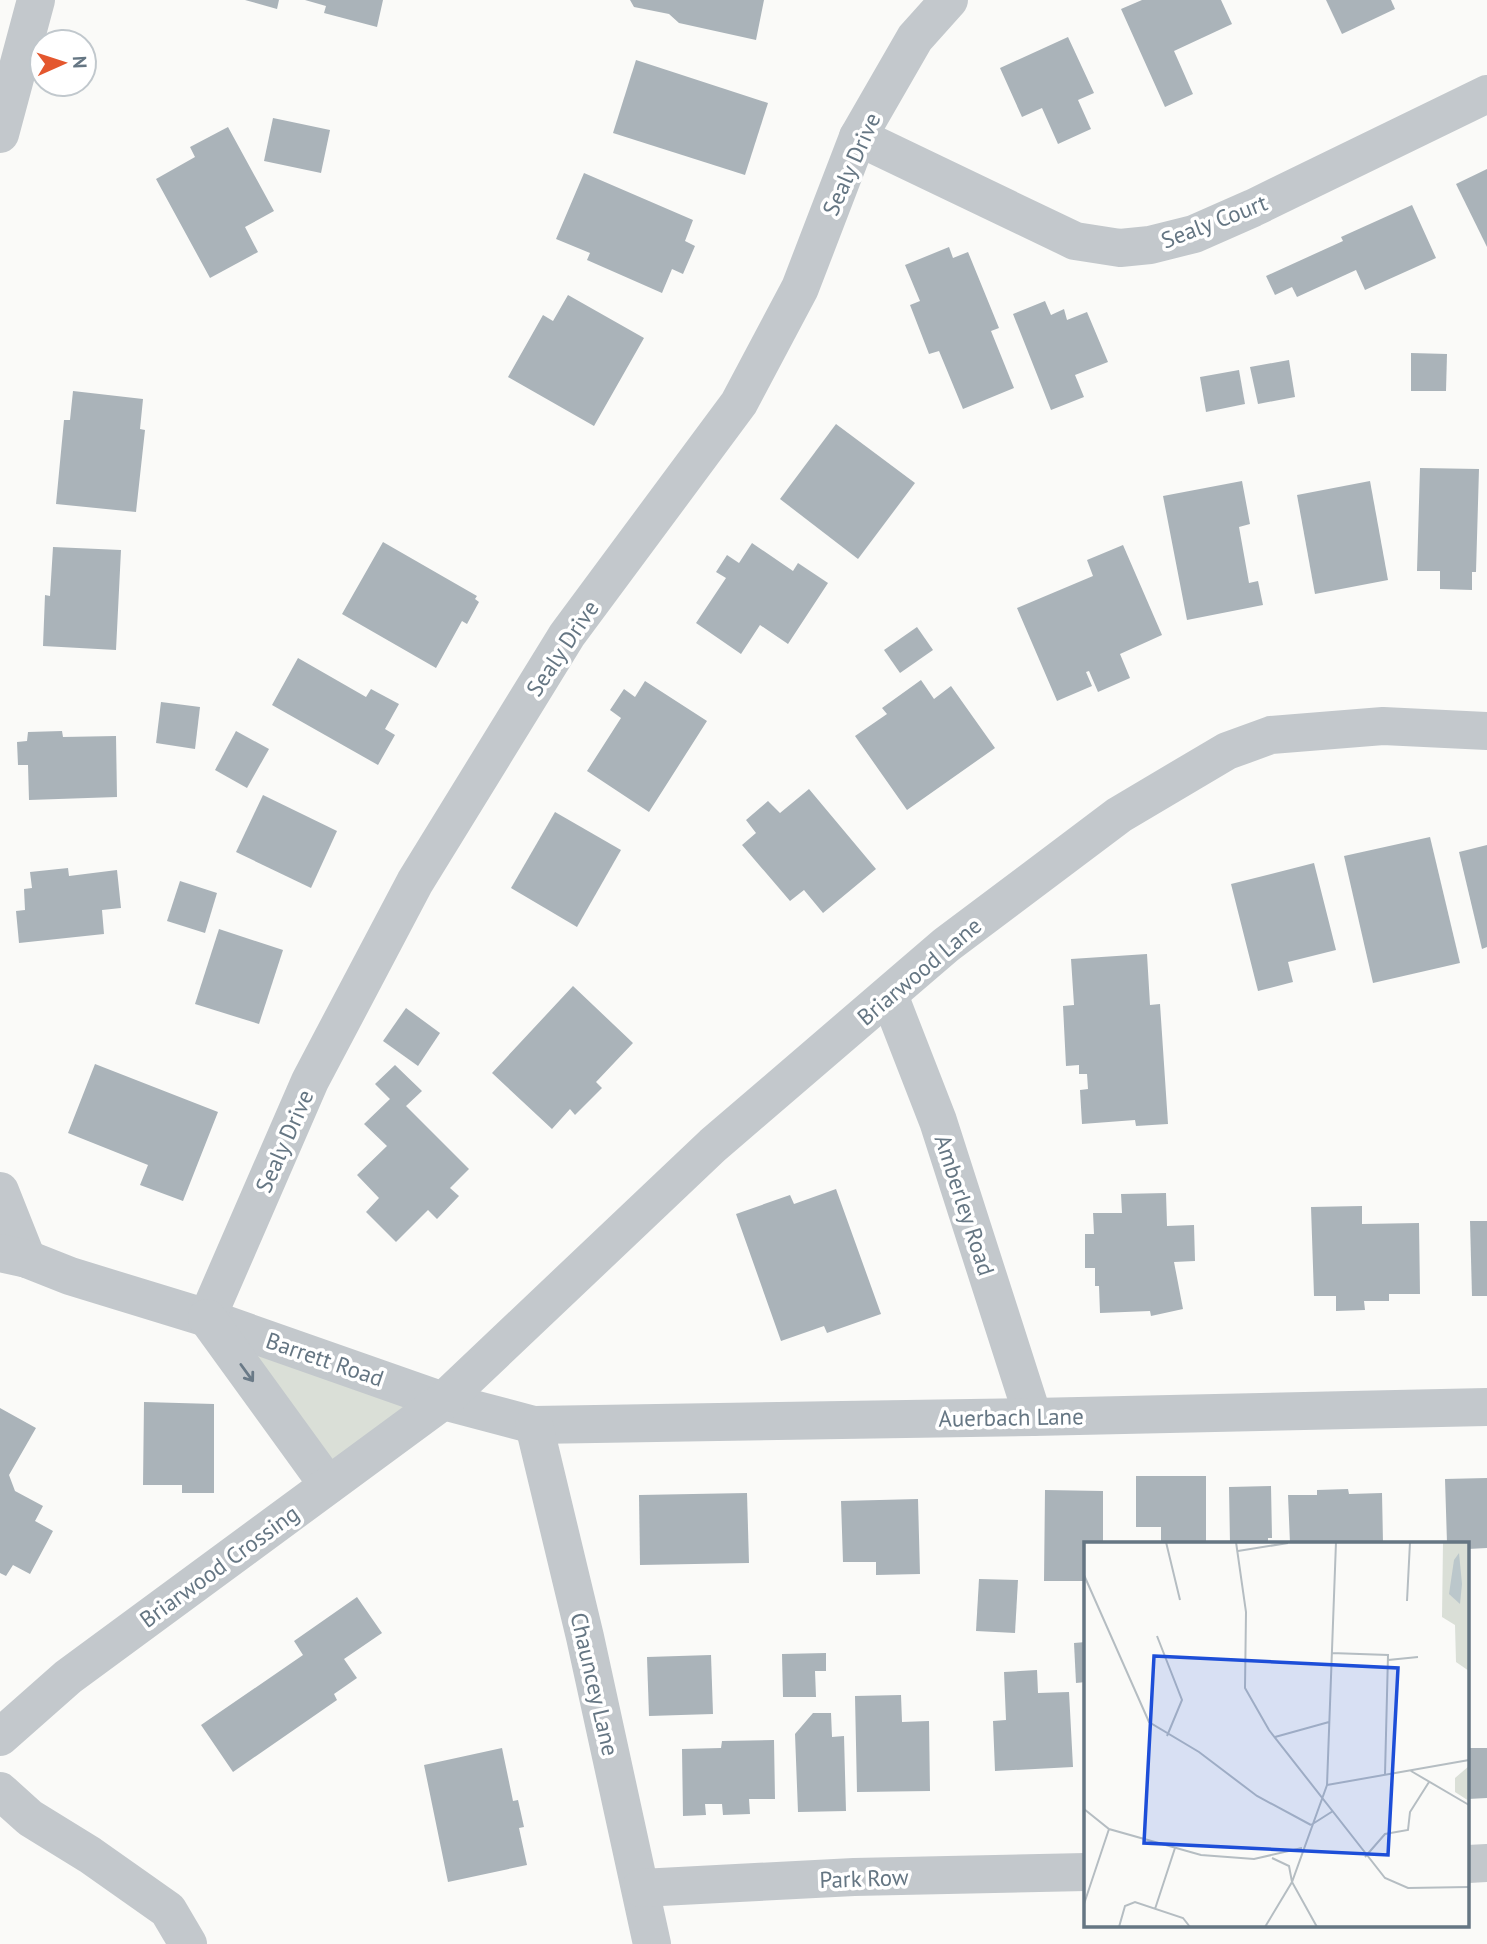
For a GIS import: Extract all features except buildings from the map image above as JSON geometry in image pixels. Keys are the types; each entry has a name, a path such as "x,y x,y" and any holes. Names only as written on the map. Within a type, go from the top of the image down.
{"street":[{"path":"0,134 36,0"},
{"name":"Sealy Drive","path":"206,1318 310,1081 415,882 567,635 739,403 800,288 858,137 915,38 949,0"},
{"name":"Sealy Court","path":"858,137 1075,241 1120,248 1150,245 1194,234 1487,94"},
{"name":"Briarwood Lane","path":"443,1401 713,1145 946,945 1119,815 1227,751 1272,735 1383,726 1487,730"},
{"name":"Amberley Road","path":"889,995 938,1121 1032,1417"},
{"path":"0,1191 13,1256"},
{"name":"Barrett Road","path":"13,1256 206,1318 443,1401 534,1425"},
{"name":"Barrett Road","path":"206,1318 328,1485"},
{"name":"Briarwood Crossing","path":"0,1737 68,1677 443,1401"},
{"name":"Auerbach Lane","path":"534,1425 1487,1407"},
{"name":"Chauncey Lane","path":"534,1425 652,1944"},
{"path":"0,1791 30,1818 90,1855 168,1910 188,1944"},
{"name":"Park Row","path":"641,1888 854,1878 1084,1872"}],"shaded area":[{"path":"207,1318 443,1401 328,1485"}]}
